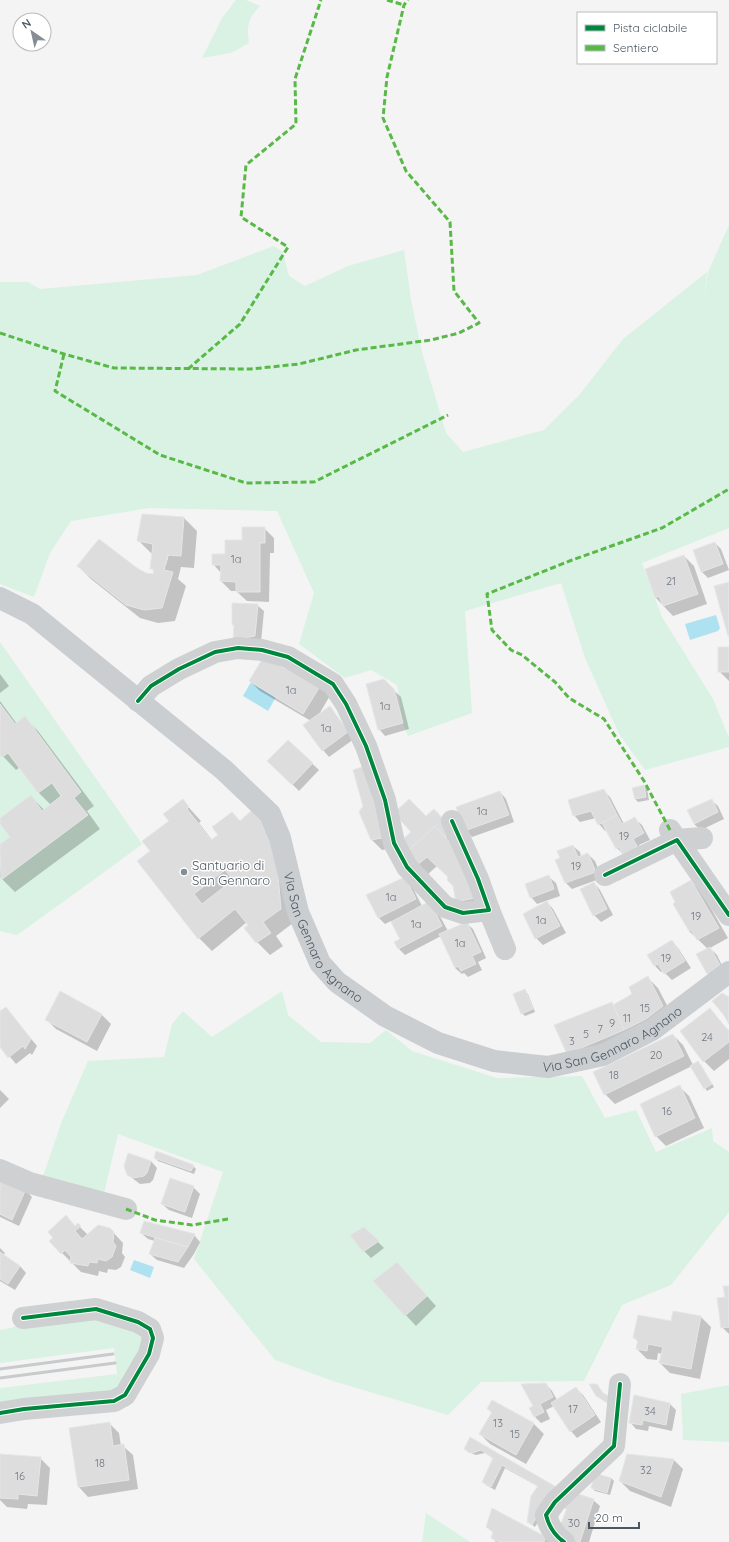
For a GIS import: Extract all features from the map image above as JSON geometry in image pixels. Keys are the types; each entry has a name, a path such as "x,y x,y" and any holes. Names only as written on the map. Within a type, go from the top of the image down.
{"main road":[{"name":"Via San Gennaro Agnano","path":"0,598 32,614 224,770 270,814 280,838 298,912 320,963 337,982 385,1016 438,1043 494,1061 548,1067 603,1055 652,1030 729,972"}],"street":[{"path":"138,701 151,686 178,669 215,652 238,648 262,650 288,656 333,684 346,704 366,746 384,800 394,843 407,868 445,907 463,913 489,910"},
{"path":"452,821 478,879 505,949"},
{"path":"674,835 729,915"},
{"path":"605,875 674,835 702,838"},
{"path":"0,1170 30,1183 126,1209"},
{"path":"0,1413 24,1409 114,1401 125,1395 149,1354 153,1338 150,1329 138,1322 96,1309 23,1318"},
{"path":"564,1542 557,1537 550,1527 546,1515 555,1502 614,1446 620,1384"}],"green space":[{"path":"236,0 246,0 260,6 250,19 248,28 249,43 231,53 202,58 222,18"},
{"path":"729,225 729,528 642,563 662,617 713,699 729,738 729,747 645,770 619,734 585,658 561,583 465,611 472,713 408,736 403,723 397,685 371,670 345,678 299,644 314,593 277,511 149,508 71,521 50,553 34,597 0,584 0,282 28,282 40,289 197,275 274,246 283,252 289,276 305,286 348,266 404,250 411,300 422,352 446,433 463,452 544,430 580,394 623,339 707,272 704,299 708,272"},
{"path":"0,642 142,844 17,935 0,931"},
{"path":"282,991 288,1015 321,1042 370,1043 386,1030 412,1051 497,1078 582,1076 605,1118 636,1110 656,1152 712,1128 713,1141 729,1152 729,1212 671,1285 622,1305 584,1381 481,1382 448,1415 336,1382 275,1360 194,1259 223,1172 118,1134 102,1202 42,1179 62,1121 88,1061 164,1057 172,1024 183,1011 212,1037"},
{"path":"97,1314 146,1335 146,1347 119,1390 0,1402 0,1388 117,1374 114,1348 0,1363 0,1330 11,1328 28,1321"},
{"path":"729,1385 729,1442 683,1440 681,1394"},
{"path":"426,1513 470,1542 422,1542"}],"water":[{"path":"716,615 720,628 718,631 690,640 685,624"},
{"path":"251,682 276,697 268,711 243,696"},
{"path":"134,1260 154,1267 150,1278 130,1270"}],"building":[{"path":"142,514 184,517 181,556 168,555 164,570 173,572 162,608 144,610 126,605 77,566 99,539 137,568 146,573 153,574 154,569 150,569 153,544 137,541"},
{"path":"242,527 265,527 265,543 260,543 260,592 236,592 236,582 220,581 221,565 212,565 212,554 225,554 225,540 242,540"},
{"path":"715,542 723,564 701,572 693,550"},
{"path":"684,555 698,594 663,606 659,596 655,598 645,569"},
{"path":"729,582 729,636 728,636 714,586"},
{"path":"232,603 258,604 255,636 233,640 234,625 232,625"},
{"path":"718,647 729,647 729,672 718,672"},
{"path":"264,656 286,669 289,664 322,683 303,714 249,681"},
{"path":"384,679 394,689 403,723 378,730 366,684"},
{"path":"0,704 15,724 25,716 81,792 74,798 88,815 1,880 0,844 10,837 0,824 0,818 31,795 42,811 61,796 52,783 38,793 8,753 2,757 0,755"},
{"path":"330,706 348,732 322,751 303,725"},
{"path":"288,740 313,763 292,785 267,761"},
{"path":"368,765 388,837 371,840 359,812 363,806 353,770"},
{"path":"644,785 646,797 635,799 632,788"},
{"path":"604,789 617,815 598,825 591,811 573,816 568,800"},
{"path":"500,791 509,815 464,831 456,807"},
{"name":"Santuario di San Gennaro","path":"183,799 189,807 187,809 211,840 218,835 212,827 232,812 240,821 253,809 269,834 278,875 281,909 263,922 271,933 256,943 244,928 248,925 235,909 198,939 137,861 150,851 142,841 169,821 163,814","holes":["225,870 233,880 202,904 194,894"]},
{"path":"409,799 426,816 434,809 454,831 446,838 435,826 409,850 401,841 411,832 394,813"},
{"path":"712,799 718,812 694,824 687,810"},
{"path":"617,815 622,824 635,817 644,833 633,839 640,851 625,859 619,847 616,849 602,823"},
{"path":"435,826 456,849 480,897 456,902 453,886 447,880 448,877 427,857 415,867 409,850"},
{"path":"573,845 578,857 588,853 596,872 565,883 555,860 560,858 557,851"},
{"path":"549,875 554,889 530,898 525,884"},
{"path":"405,877 416,899 378,918 366,895"},
{"path":"691,880 719,928 697,940 691,930 689,931 673,904 675,902 670,892"},
{"path":"594,882 607,909 593,916 580,889"},
{"path":"430,901 442,926 398,949 394,942 400,939 391,922"},
{"path":"547,901 560,926 535,939 523,914"},
{"path":"467,922 481,952 472,956 476,964 461,971 458,966 455,968 439,934"},
{"path":"672,940 685,961 664,974 658,964 654,966 647,955"},
{"path":"710,947 720,965 707,974 696,954"},
{"path":"648,976 663,1006 646,1019 624,1030 613,1005 632,994 629,987"},
{"path":"525,989 533,1009 521,1014 513,994"},
{"path":"60,991 102,1014 87,1042 45,1020"},
{"path":"722,993 729,997 729,1024 712,1001"},
{"path":"612,1002 624,1030 567,1054 554,1025"},
{"path":"6,1007 31,1039 25,1049 23,1046 8,1058 0,1047 0,1011"},
{"path":"710,1008 729,1032 729,1042 703,1062 680,1031"},
{"path":"673,1034 684,1056 604,1095 593,1072"},
{"path":"698,1061 712,1084 704,1089 690,1066"},
{"path":"680,1085 695,1118 655,1137 640,1104"},
{"path":"156,1151 194,1165 191,1171 154,1158"},
{"path":"128,1153 151,1161 147,1173 144,1176 133,1178 127,1175 124,1166"},
{"path":"0,1178 26,1189 12,1220 0,1214"},
{"path":"170,1178 194,1186 185,1212 161,1204"},
{"path":"66,1215 75,1226 78,1223 81,1226 75,1231 82,1239 98,1225 110,1228 114,1232 113,1242 116,1246 112,1257 106,1261 98,1259 97,1263 89,1262 88,1266 70,1263 71,1257 65,1250 61,1254 49,1241 53,1238 48,1232"},
{"path":"144,1221 195,1234 188,1247 140,1233"},
{"path":"364,1227 379,1241 363,1252 350,1235"},
{"path":"155,1238 188,1247 178,1262 149,1254"},
{"path":"0,1252 20,1266 8,1284 0,1279"},
{"path":"397,1262 427,1296 405,1316 373,1281"},
{"path":"723,1286 729,1286 729,1327 721,1328 717,1298 725,1297"},
{"path":"673,1311 701,1316 691,1369 659,1363 663,1347 648,1344 647,1351 636,1349 638,1339 633,1338 638,1315 671,1321"},
{"path":"546,1383 553,1397 540,1404 544,1412 534,1417 529,1408 533,1406 521,1384"},
{"path":"589,1384 597,1384 603,1393 613,1398 612,1406 596,1396"},
{"path":"576,1387 595,1415 570,1432 551,1403"},
{"path":"634,1395 670,1403 666,1425 643,1420 642,1425 629,1423"},
{"path":"492,1400 534,1423 516,1455 479,1434 492,1412 487,1409"},
{"path":"110,1422 113,1446 124,1444 129,1480 78,1487 69,1428"},
{"path":"470,1437 558,1488 543,1507 532,1525 527,1522 531,1496 538,1486 502,1465 491,1487 482,1482 493,1458 481,1450 472,1453 464,1449"},
{"path":"0,1454 41,1457 37,1496 18,1494 18,1499 0,1498"},
{"path":"627,1454 674,1459 661,1497 619,1481"},
{"path":"595,1473 611,1478 607,1493 591,1488"},
{"path":"575,1493 594,1499 580,1542 568,1539 570,1533 559,1529 567,1508 562,1506"},
{"path":"492,1508 546,1537 544,1542 499,1542 491,1538 493,1532 486,1527"}],"railway":[{"path":"0,1369 113,1354"},
{"path":"0,1378 115,1363"}],"marked path":[{"path":"188,369 240,324 288,247 241,217 246,165 296,124 295,79 321,0"},
{"path":"387,0 404,5"},
{"path":"0,333 64,354 114,368 251,369 299,364 356,350 431,340 459,333 479,323 454,291 450,222 406,171 383,118 387,77 404,5 408,0"},
{"path":"64,354 55,391 160,455 246,483 314,482 448,415"},
{"path":"670,830 644,781 604,719 569,698 555,682 522,655 511,650 492,630 487,594 572,560 662,528 729,489"},
{"path":"126,1209 155,1220 192,1225 228,1219"}],"cycle path":[{"path":"138,701 151,686 179,669 215,652 238,648 262,650 288,657 333,684 346,704 366,746 385,800 394,843 407,867 445,907 463,913 489,910 478,879 452,821"},
{"path":"605,875 677,840 729,915"},
{"path":"0,1413 24,1409 114,1401 125,1395 149,1354 153,1338 150,1329 138,1322 96,1309 23,1318"},
{"path":"564,1542 557,1537 552,1530 546,1515 555,1502 614,1446 620,1384"}],"place":[{"name":"Santuario di San Gennaro","path":"184,872"}]}
